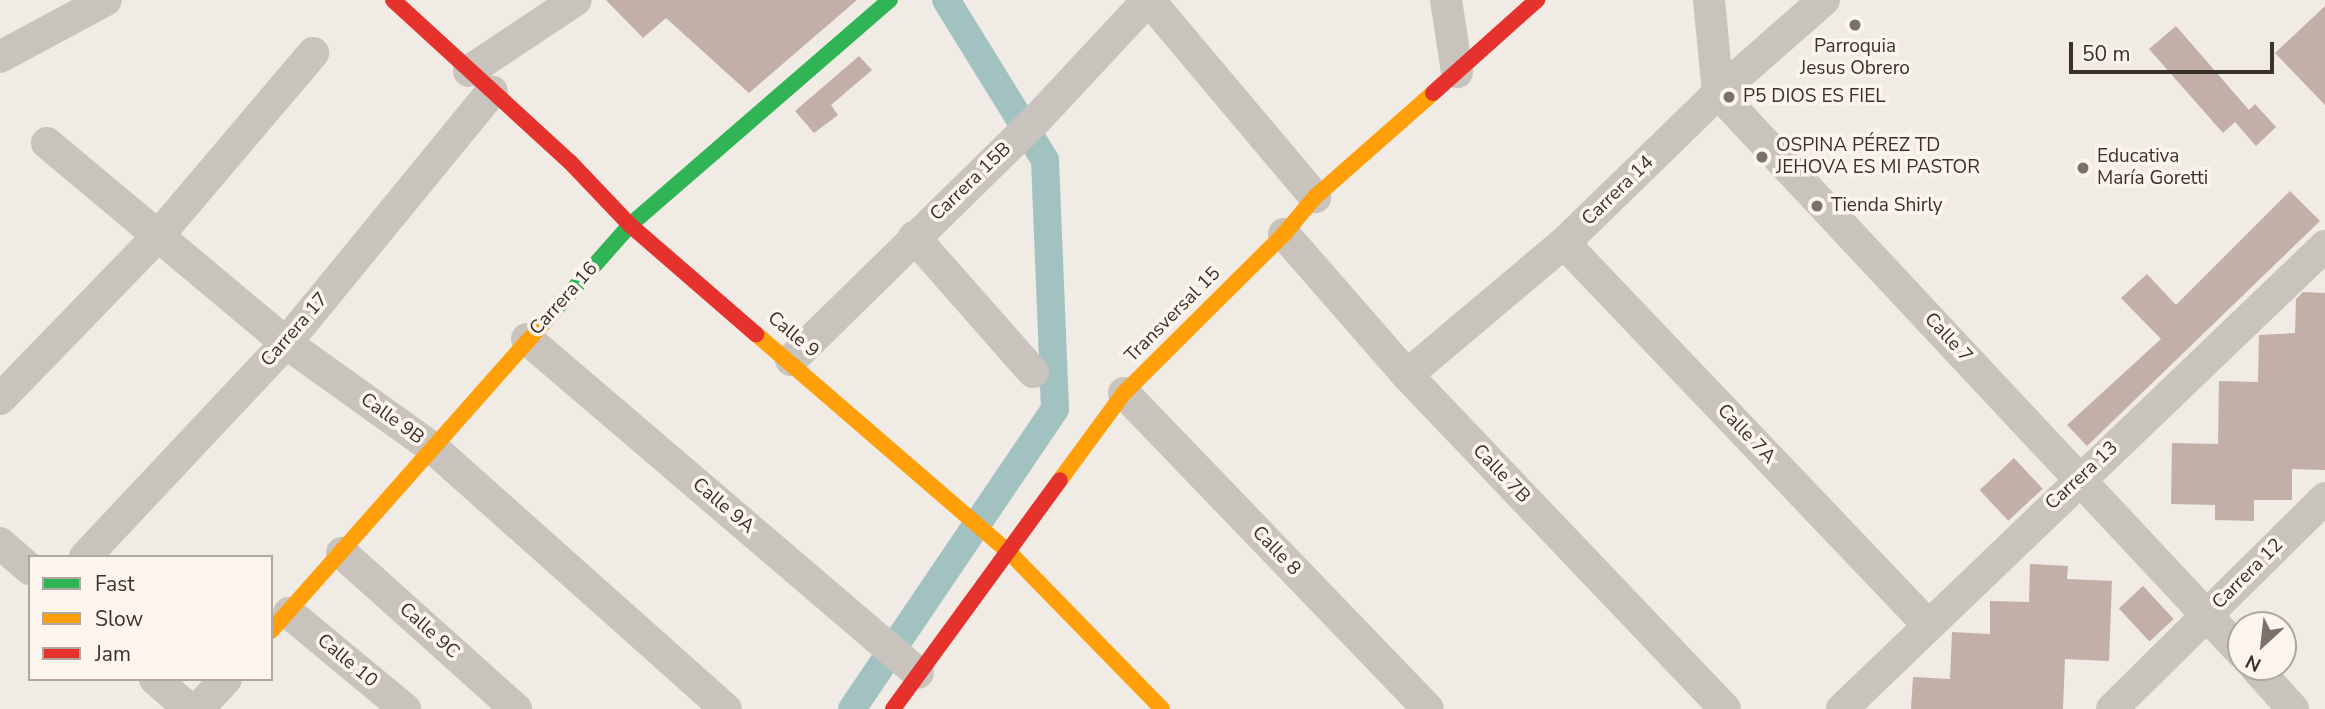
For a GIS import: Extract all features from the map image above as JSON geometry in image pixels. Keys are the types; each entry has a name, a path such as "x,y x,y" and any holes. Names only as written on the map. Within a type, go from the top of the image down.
{"street":[{"path":"0,57 106,0"},
{"name":"Calle 9","path":"393,0 570,162 630,225 962,508 1009,552 1161,709"},
{"name":"Carrera 17","path":"87,555 286,343 481,81 576,0"},
{"name":"Carrera 16","path":"280,622 630,225 890,0"},
{"path":"1148,0 1315,197"},
{"name":"Carrera 15B","path":"791,360 1027,129 1148,0"},
{"path":"1446,0 1457,72"},
{"name":"Transversal 15","path":"894,708 909,666 1009,552 1124,393 1284,234 1315,197 1537,0"},
{"path":"1709,0 1718,93"},
{"name":"Carrera 14","path":"1407,375 1563,243 1718,93 1824,0"},
{"path":"0,399 158,236 313,53"},
{"name":"Calle 7","path":"1718,93 2227,637"},
{"name":"Calle 9B","path":"47,143 286,343 434,449 726,709"},
{"name":"Calle 7B","path":"1284,234 1407,375 1726,709"},
{"path":"914,237 1034,372"},
{"name":"Calle 7A","path":"1563,243 1928,625"},
{"name":"Carrera 13","path":"1842,709 2325,246"},
{"name":"Calle 9A","path":"527,339 909,666"},
{"name":"Calle 8","path":"1124,393 1428,709"},
{"name":"Carrera 12","path":"2112,709 2187,640 2206,615 2325,498"},
{"path":"0,543 28,567"},
{"name":"Calle 9C","path":"342,553 516,709"},
{"name":"Calle 10","path":"280,622 405,709"},
{"path":"157,681 189,709"},
{"path":"198,709 224,681"},
{"name":"Calle 7","path":"2268,681 2293,709"}],"building":[{"path":"606,0 857,0 749,93 666,18 643,38"},
{"path":"2325,6 2325,105 2275,53"},
{"path":"2176,26 2249,110 2255,104 2276,127 2256,146 2235,122 2223,133 2149,49"},
{"path":"859,56 872,70 831,105 838,115 814,133 795,111"},
{"path":"2290,191 2320,221 2087,446 2067,425 2161,339 2121,298 2147,274 2176,305"},
{"path":"2303,292 2325,293 2325,470 2292,469 2292,500 2254,500 2254,521 2215,520 2215,505 2171,504 2172,443 2218,444 2219,381 2258,382 2259,335 2295,333 2296,299"},
{"path":"2014,458 2043,489 2008,521 1980,490"},
{"path":"2030,564 2068,566 2067,579 2112,581 2109,661 2065,659 2063,709 1911,709 1913,677 1950,679 1952,632 1990,634 1990,601 2029,602"},
{"path":"2143,586 2174,619 2150,641 2119,609"}],"waterway":[{"path":"852,709 1055,409 1045,160 946,0"}],"traffic: fast":[{"path":"546,320 630,225 890,0"}],"traffic: slow":[{"path":"1060,480 1124,393 1284,234 1315,197 1433,93"},
{"path":"273,629 546,320"},
{"path":"756,334 1009,552 1162,709"}],"traffic: jam":[{"path":"393,0 570,162 630,225 756,334"},
{"path":"1433,93 1537,0"},
{"path":"893,709 1060,480"}],"place":[{"name":"Parroquia Jesus Obrero","path":"1855,25"},
{"name":"P5 DIOS ES FIEL","path":"1729,97"},
{"name":"OSPINA PÉREZ TD JEHOVA ES MI PASTOR","path":"1762,157"},
{"name":"Educativa María Goretti","path":"2083,168"},
{"name":"Tienda Shirly","path":"1817,206"}]}
